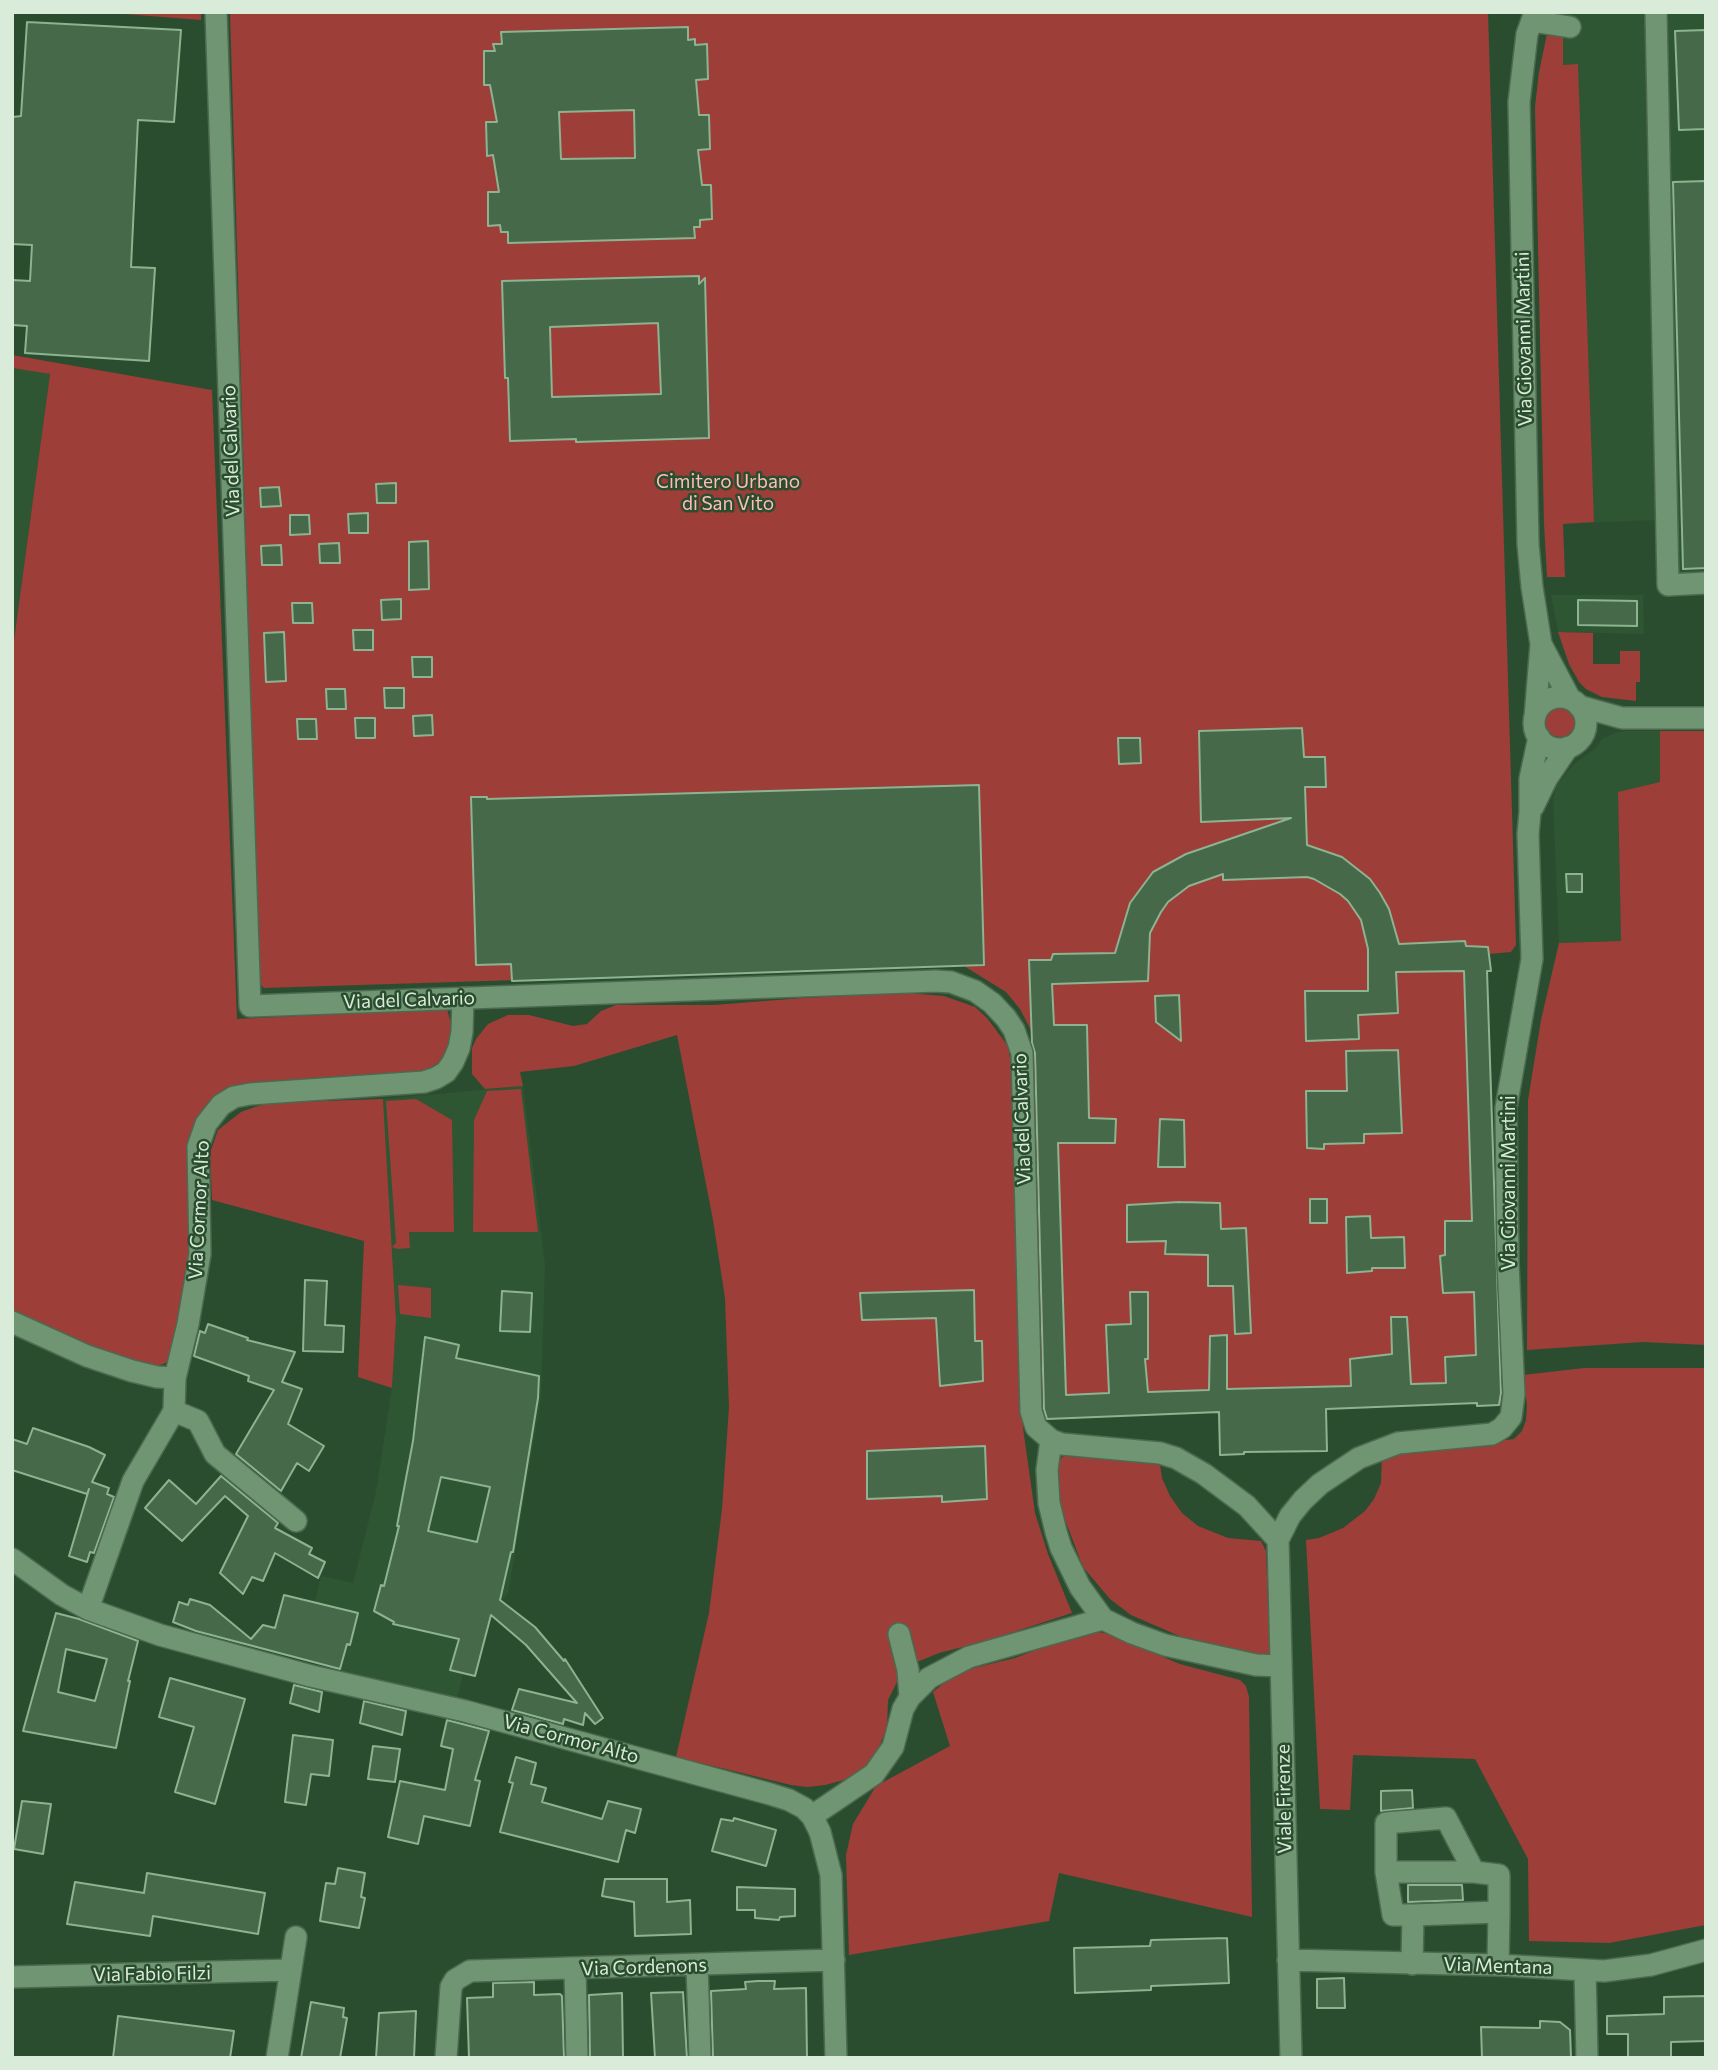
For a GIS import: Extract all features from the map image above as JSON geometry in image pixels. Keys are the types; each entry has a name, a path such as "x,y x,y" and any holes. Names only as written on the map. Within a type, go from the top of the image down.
{"street":[{"name":"Via del Calvario","path":"216,12 250,1006 936,981 951,982 984,997 998,1008 1014,1030 1021,1053 1031,1411 1036,1427 1051,1440"},
{"path":"1656,12 1668,585 1706,583"},
{"path":"1530,20 1570,27"},
{"name":"Via Giovanni Martini","path":"1278,1540 1290,1516 1320,1484 1344,1467 1381,1448 1411,1441 1492,1434 1507,1423 1513,1406 1506,1108 1532,959 1528,834 1541,644 1528,544 1519,102 1530,20"},
{"name":"Via Giovanni Martini","path":"1541,644 1575,702"},
{"path":"1622,718 1584,733 1568,747 1552,747 1537,727 1538,709 1551,699 1559,697 1622,718 1706,718"},
{"path":"1575,702 1586,719 1584,733"},
{"name":"Via Giovanni Martini","path":"1530,812 1547,778 1568,747"},
{"name":"Via Cormor Alto","path":"88,1609 133,1481 174,1411 175,1378 200,1254 198,1147 213,1112 234,1097 250,1094 424,1083 436,1078 446,1072 459,1048 463,998"},
{"path":"12,1322 87,1356 132,1371 175,1378"},
{"path":"174,1411 198,1421 215,1454 296,1521"},
{"path":"1278,1540 1260,1517 1234,1495 1190,1465 1160,1453 1077,1446 1051,1440 1047,1470 1049,1503 1056,1532 1080,1587 1103,1619 1165,1645 1255,1665 1281,1666"},
{"name":"Viale Firenze","path":"1278,1540 1291,2058"},
{"name":"Via Cormor Alto","path":"12,1559 62,1595 88,1609 149,1631 234,1656 465,1711 770,1794 789,1800 812,1815"},
{"path":"836,2058 831,1874 827,1852 812,1815 866,1780 882,1765 893,1747 903,1709 910,1697 929,1678 969,1657 1103,1619"},
{"path":"900,1634 908,1670 910,1697"},
{"path":"1474,1872 1446,1818 1386,1823 1386,1872 1393,1915 1500,1912"},
{"path":"1386,1872 1474,1872 1499,1875 1498,1965"},
{"path":"1412,1964 1413,1915"},
{"path":"277,2058 296,1937"},
{"name":"Via Mentana","path":"1288,1960 1498,1965 1604,1971 1634,1968 1706,1950"},
{"name":"Via Cordenons","path":"446,2058 449,1995 456,1980 470,1971 834,1960"},
{"path":"697,1965 700,2058"},
{"path":"575,1969 577,2058"},
{"name":"Via Fabio Filzi","path":"12,1977 291,1970"},
{"path":"1585,1970 1587,2058"}],"shaded area":[{"path":"1553,12 1706,12 1706,595 1661,595 1661,520 1544,524 1535,107 1539,72"},
{"path":"12,368 50,374 12,655"},
{"path":"1551,595 1643,595 1644,634 1558,632"},
{"path":"1625,731 1660,731 1660,782 1618,793 1621,941 1559,943 1553,799 1557,785 1574,764 1596,748 1602,739"},
{"path":"523,1086 545,1265 541,1398 508,1594 500,1600 496,1598 475,1676 463,1673 457,1700 340,1670 358,1614 315,1603 321,1576 353,1583 376,1492 392,1388 396,1320 383,1099"}],"green space":[{"path":"99,12 201,12 201,20"},
{"name":"Cimitero Urbano di San Vito","path":"230,12 1488,12 1516,945 1511,952 1489,954 1491,971 1487,972 1501,1405 1477,1406 1476,1403 1326,1409 1327,1451 1244,1452 1220,1455 1218,1412 1043,1419 1032,1032 1020,1009 1006,992 964,966 264,988 259,983"},
{"path":"1547,34 1563,34 1563,65 1578,64 1594,522 1563,524 1565,577 1547,577 1544,524 1535,107"},
{"path":"12,355 212,390 237,1019 447,1009 452,1027 452,1039 442,1060 421,1074 209,1104 193,1252 172,1356 168,1362 155,1367 94,1349 12,1313 12,655 50,374 12,368"},
{"path":"1558,632 1593,633 1593,664 1620,664 1620,651 1640,651 1640,682 1636,682 1636,701 1602,697 1586,689 1569,664"},
{"path":"1560,707 1571,711 1575,722 1571,733 1560,737 1549,733 1545,722 1549,711"},
{"path":"1660,731 1706,731 1706,1345 1643,1342 1527,1350 1528,1100 1541,1020 1559,943 1621,941 1618,792 1660,782"},
{"path":"906,993 944,996 975,1007 1008,1046 1011,1064 1023,1428 1035,1513 1072,1613 917,1662 897,1682 888,1700 887,1728 877,1752 863,1770 844,1780 825,1785 791,1785 676,1757 709,1613 722,1509 729,1407 725,1298 713,1220 677,1035 574,1066 520,1072 523,1086 485,1089 472,1074 472,1048 488,1024 508,1015 529,1015 573,1026 587,1024 601,1011 616,1005 714,1005"},
{"path":"521,1089 538,1232 473,1232 474,1120 487,1091"},
{"path":"383,1099 396,1320 392,1388 358,1377 364,1241 212,1200 210,1153 218,1130 241,1112 255,1107 270,1103"},
{"path":"416,1099 452,1120 454,1232 409,1232 410,1248 397,1249 392,1247 396,1243 386,1101"},
{"path":"398,1285 431,1288 431,1318 400,1314"},
{"path":"1584,1368 1706,1368 1706,1925 1609,1943 1529,1941 1528,1859 1475,1759 1353,1755 1350,1810 1320,1809 1306,1540 1319,1538 1343,1528 1365,1511 1381,1483 1382,1455 1514,1439 1522,1431 1526,1420 1523,1375"},
{"path":"1070,1454 1160,1465 1170,1496 1182,1513 1198,1526 1228,1538 1261,1541 1266,1551 1270,1655 1266,1657 1184,1638 1131,1615 1110,1599 1083,1567 1059,1504 1055,1486 1057,1464 1062,1457"},
{"path":"1080,1633 1109,1634 1180,1664 1240,1680 1246,1686 1249,1697 1252,1917 1059,1873 1049,1921 849,1955 846,1855 853,1824 876,1786 950,1746 933,1692 957,1672 1015,1658"}],"building":[{"path":"27,22 181,30 174,122 138,120 131,267 155,268 149,361 25,353 27,326 12,325 12,280 30,281 32,245 12,244 13,117 21,116"},
{"path":"688,27 688,40 695,39 695,45 707,44 708,79 696,80 699,115 709,115 710,149 698,150 702,185 711,185 712,219 700,220 700,227 694,227 695,238 508,243 508,232 501,232 500,225 488,226 488,192 499,192 493,155 487,156 486,122 497,122 490,85 484,85 484,51 495,51 493,44 502,44 501,32","holes":["634,110 635,158 561,159 559,112"]},
{"path":"1706,30 1706,129 1679,130 1675,31"},
{"path":"1706,181 1706,568 1683,569 1673,182"},
{"path":"699,276 699,284 705,278 709,438 510,441 502,281","holes":["658,323 661,394 552,397 550,327"]},
{"path":"396,483 396,503 377,503 376,484"},
{"path":"279,487 281,506 261,507 260,488"},
{"path":"368,513 368,533 349,533 348,514"},
{"path":"290,515 309,515 310,534 290,535"},
{"path":"428,541 429,589 409,590 409,542"},
{"path":"339,543 340,563 320,563 319,544"},
{"path":"281,545 282,565 262,565 261,546"},
{"path":"401,599 401,619 382,620 381,600"},
{"path":"1578,600 1637,601 1637,626 1578,625"},
{"path":"292,603 312,603 313,623 293,623"},
{"path":"353,630 373,630 373,650 354,650"},
{"path":"284,632 286,681 266,682 264,633"},
{"path":"412,657 432,657 432,677 413,677"},
{"path":"384,688 404,688 404,708 385,708"},
{"path":"326,689 345,689 346,709 327,709"},
{"path":"432,715 433,735 414,736 413,716"},
{"path":"355,718 375,718 375,738 356,738"},
{"path":"297,719 316,719 317,739 298,739"},
{"path":"1302,728 1304,757 1325,757 1326,787 1305,787 1307,845 1342,857 1370,879 1389,909 1399,944 1465,941 1466,946 1488,947 1491,971 1487,971 1501,1393 1499,1405 1477,1406 1477,1403 1326,1409 1327,1451 1244,1452 1220,1455 1219,1412 1047,1419 1044,1409 1035,1053 1032,1043 1029,960 1051,960 1053,954 1115,953 1130,903 1153,872 1186,854 1291,818 1201,822 1199,731","holes":["1223,874 1223,880 1314,879 1340,894 1361,920 1368,949 1368,991 1305,991 1306,1041 1359,1039 1358,1015 1398,1013 1396,972 1464,971 1472,1221 1445,1221 1445,1255 1440,1256 1443,1293 1474,1292 1476,1355 1445,1357 1446,1383 1411,1384 1407,1317 1391,1317 1392,1354 1350,1359 1351,1386 1227,1389 1227,1335 1210,1336 1209,1390 1148,1392 1145,1359 1148,1359 1148,1292 1130,1292 1131,1324 1106,1325 1109,1393 1066,1395 1058,1143 1115,1143 1116,1119 1089,1118 1087,1025 1054,1025 1052,984 1148,981 1150,933 1168,902 1189,886"]},
{"path":"1118,738 1140,738 1141,763 1119,764"},
{"path":"979,785 984,965 512,981 511,964 476,965 471,797 487,799"},
{"path":"1566,874 1582,874 1582,892 1567,892"},
{"path":"1179,995 1181,1041 1156,1022 1155,996"},
{"path":"1398,1050 1402,1133 1364,1134 1364,1143 1324,1144 1324,1149 1307,1148 1306,1091 1347,1091 1346,1051"},
{"path":"1160,1119 1184,1120 1185,1167 1158,1167"},
{"path":"1310,1199 1327,1199 1327,1223 1310,1223"},
{"path":"1220,1203 1221,1229 1246,1228 1251,1333 1235,1334 1233,1286 1208,1286 1208,1255 1165,1254 1166,1241 1127,1242 1127,1205"},
{"path":"1370,1216 1371,1238 1404,1237 1405,1268 1372,1268 1372,1271 1347,1273 1346,1217"},
{"path":"305,1280 327,1281 325,1325 344,1326 343,1352 303,1351"},
{"path":"974,1290 975,1341 982,1341 983,1381 940,1386 936,1318 862,1320 860,1293"},
{"path":"502,1291 532,1293 530,1332 500,1331"},
{"path":"208,1324 248,1338 247,1340 295,1352 282,1382 302,1389 288,1424 324,1446 309,1471 297,1463 281,1491 236,1454 274,1390 248,1381 249,1376 194,1356 200,1331 205,1333"},
{"path":"425,1337 459,1345 456,1358 539,1376 538,1398 513,1552 500,1600 535,1627 564,1661 565,1659 603,1718 595,1724 585,1713 583,1725 564,1719 563,1724 512,1710 519,1689 577,1703 526,1645 491,1615 475,1676 450,1670 459,1639 393,1624 394,1622 374,1611 381,1585 384,1586 399,1526 413,1441","holes":["441,1477 490,1487 477,1542 428,1531"]},
{"path":"33,1428 105,1455 92,1482 109,1488 107,1494 114,1497 94,1553 90,1552 87,1562 69,1556 89,1489 87,1494 12,1470 12,1439 27,1444"},
{"path":"985,1446 987,1499 942,1502 942,1496 867,1499 867,1451"},
{"path":"221,1476 278,1523 275,1528 312,1548 309,1554 325,1562 318,1578 275,1553 263,1581 252,1577 243,1594 220,1573 248,1516 225,1496 182,1541 145,1508 169,1480 196,1504"},
{"path":"284,1595 358,1613 350,1645 347,1644 340,1669 196,1631 173,1622 179,1602 188,1605 190,1599 210,1605 251,1639 263,1625 275,1628"},
{"path":"56,1613 138,1641 116,1748 23,1731","holes":["66,1649 107,1659 95,1701 58,1692"]},
{"path":"170,1678 245,1699 215,1804 175,1792 194,1727 159,1717"},
{"path":"294,1685 322,1692 319,1712 290,1703"},
{"path":"364,1701 406,1711 402,1735 360,1723"},
{"path":"447,1720 489,1731 475,1780 480,1781 470,1826 424,1816 418,1844 388,1837 400,1781 445,1790 453,1749 441,1746"},
{"path":"293,1735 333,1740 329,1776 311,1774 306,1805 285,1802"},
{"path":"373,1746 400,1749 395,1782 368,1779"},
{"path":"516,1757 536,1763 531,1784 546,1788 542,1802 602,1819 608,1801 641,1809 635,1833 626,1830 618,1862 500,1832 513,1783 509,1782"},
{"path":"1412,1790 1413,1808 1381,1811 1381,1791"},
{"path":"22,1801 51,1804 43,1854 14,1849"},
{"path":"734,1818 776,1830 766,1866 712,1851 721,1819 733,1821"},
{"path":"338,1868 365,1873 361,1897 365,1898 359,1928 320,1921 326,1883 335,1884"},
{"path":"147,1873 265,1893 258,1934 153,1916 150,1936 67,1924 75,1882 144,1893"},
{"path":"605,1879 667,1879 667,1902 690,1900 691,1934 635,1936 634,1902 602,1896"},
{"path":"1408,1885 1462,1885 1463,1900 1408,1902"},
{"path":"737,1887 795,1889 795,1916 780,1917 779,1920 755,1918 755,1910 737,1910"},
{"path":"1227,1938 1229,1983 1075,1993 1074,1948 1150,1946 1151,1940"},
{"path":"1344,1978 1345,2008 1317,2008 1317,1979"},
{"path":"775,1981 774,1989 806,1988 807,2058 713,2058 711,1991 746,1989 745,1982"},
{"path":"534,1982 534,1995 562,1996 564,2058 469,2058 467,1998 493,1997 493,1983"},
{"path":"683,1992 687,2058 655,2058 651,1993"},
{"path":"622,1993 623,2058 590,2058 589,1995"},
{"path":"1706,1996 1706,2041 1671,2042 1671,2058 1628,2058 1628,2034 1607,2034 1607,2016 1664,2014 1664,1997"},
{"path":"311,2002 344,2008 343,2017 347,2018 340,2058 301,2058"},
{"path":"416,2011 414,2058 376,2058 379,2013"},
{"path":"118,2016 234,2031 230,2058 113,2058"},
{"path":"1540,2021 1560,2022 1570,2030 1571,2058 1482,2058 1481,2027 1540,2028"}]}
